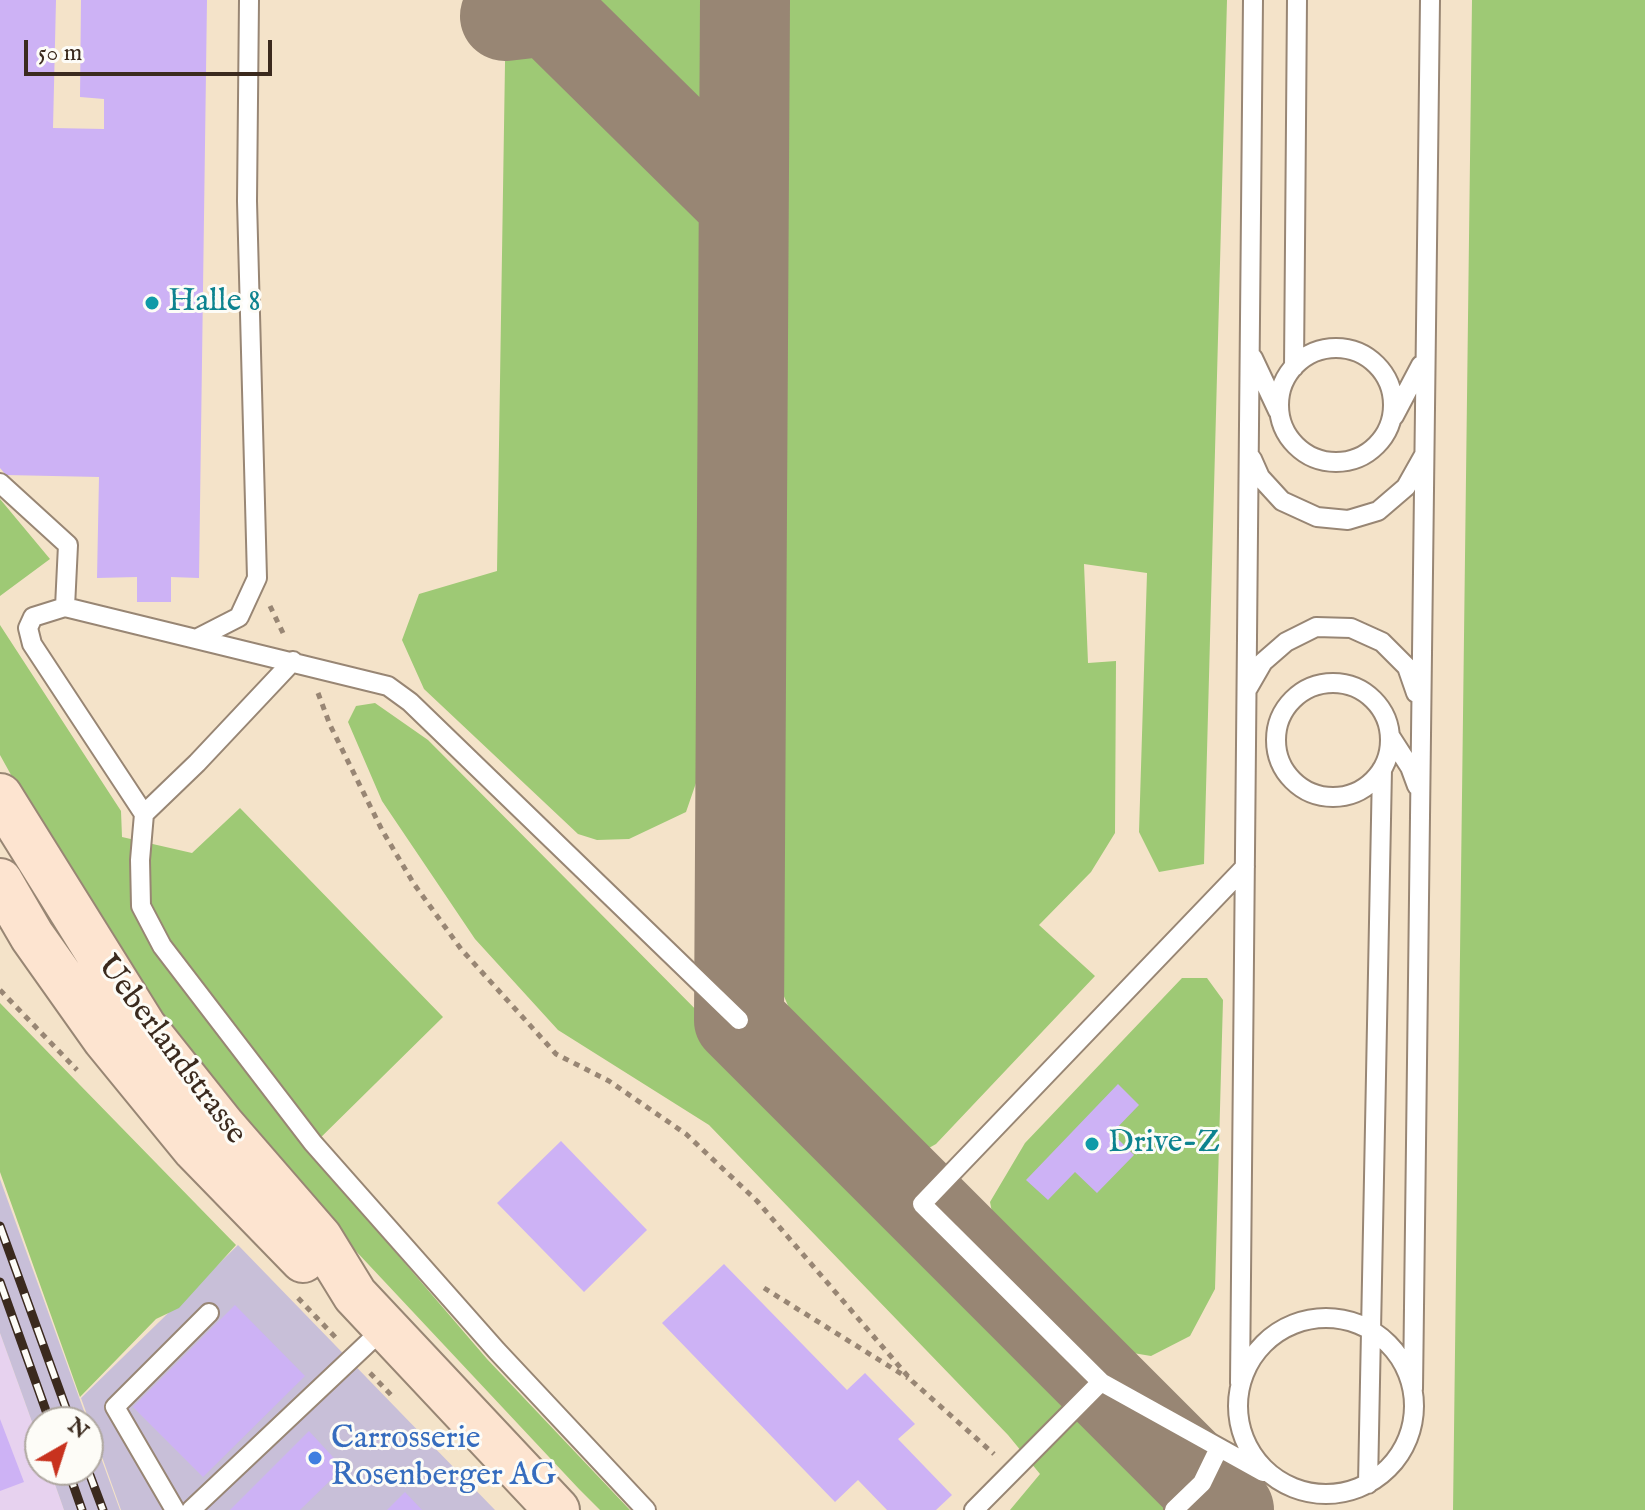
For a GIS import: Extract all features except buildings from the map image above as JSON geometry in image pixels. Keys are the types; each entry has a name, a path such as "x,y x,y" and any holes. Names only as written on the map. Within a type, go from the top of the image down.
{"main road":[{"name":"Ueberlandstrasse","path":"0,796 144,1027 222,1125 320,1238 355,1295 557,1510"},
{"name":"Ueberlandstrasse","path":"0,881 32,936 105,1039 195,1149 297,1255 355,1295"}],"lane":[{"path":"198,638 239,617 257,578 247,201 249,0"},
{"path":"1253,0 1238,1412 1245,1441 1261,1466 1285,1484"},
{"path":"1280,415 1280,395 1294,367 1297,0"},
{"path":"1245,867 922,1204 1101,1382 1285,1484 1313,1493 1341,1493 1368,1484 1390,1467 1406,1444 1414,1417 1430,0"},
{"path":"1294,367 1317,351 1336,348 1369,358 1390,384 1392,419"},
{"path":"1250,352 1286,434 1299,449 1316,459 1336,462 1355,460 1373,450 1414,384 1426,353"},
{"path":"1249,453 1260,477 1282,501 1317,517 1348,520 1378,511 1406,487 1425,454"},
{"path":"0,483 68,545 65,607"},
{"path":"646,1510 497,1351 313,1143 162,946 141,906 140,860 144,814 32,644 28,628 33,617 65,607 388,686 410,702 739,1020"},
{"path":"1247,690 1263,662 1286,642 1316,627 1351,628 1382,642 1407,667 1421,707"},
{"path":"144,814 301,663"},
{"path":"1382,769 1369,785 1352,794 1332,798 1312,794 1295,784 1282,768 1276,749 1276,730 1282,711 1296,696 1313,686 1332,682 1365,693 1386,720 1390,736 1410,767 1420,796"},
{"path":"1246,782 1260,752 1276,730"},
{"path":"1368,1484 1382,769 1390,736"},
{"path":"175,1510 115,1407 209,1313"},
{"path":"1240,1383 1253,1356 1273,1335 1299,1321 1329,1317 1358,1323 1383,1338 1402,1361 1413,1389"},
{"path":"191,1510 385,1327"},
{"path":"974,1510 1101,1382"},
{"path":"1174,1510 1202,1483 1219,1448"}],"path":[{"path":"257,578 382,830 414,884 461,949 556,1054 609,1081 686,1134 757,1201 912,1381 1013,1471"},
{"path":"764,1288 912,1381"}],"shaded area":[{"path":"0,1179 82,1406 26,1406 0,1333"},
{"path":"238,1245 495,1510 121,1510 104,1462 104,1406 84,1406 81,1398"},
{"path":"0,1333 26,1406 24,1486 56,1486 64,1510 0,1510"},
{"path":"104,1466 120,1510 64,1510 56,1486 104,1486"}],"green space":[{"path":"506,0 721,0 715,728 686,812 629,839 597,840 578,834 424,689 402,640 419,594 497,571"},
{"path":"772,0 1227,0 1204,864 1159,872 1139,832 1147,573 1084,564 1088,663 1116,661 1115,833 1091,872 1039,925 1095,976 936,1144 920,1153 904,1152 824,1071 798,1029 774,973 758,900"},
{"path":"1472,0 1645,0 1645,1510 1453,1510"},
{"path":"0,499 50,559 0,596"},
{"path":"0,625 121,811 122,837 192,853 240,808 443,1017 308,1150 487,1359 630,1510 600,1510 579,1489 293,1184 154,1012 66,874 0,755"},
{"path":"375,703 428,740 1193,1510 1010,1510 1040,1474 1008,1435 709,1125 558,1030 475,939 382,801 348,722 356,706"},
{"path":"1182,978 1207,978 1223,1000 1215,1289 1190,1336 1151,1356 1103,1348 999,1248 990,1202 1025,1143"},
{"path":"0,1003 236,1245 179,1308 156,1319 80,1397 0,1172"}],"taxiway":[{"path":"745,0 739,1020 1229,1510"},
{"path":"505,16 548,11 743,203"}],"railway":[{"path":"0,1226 65,1406"},
{"path":"0,1282 44,1406"},
{"path":"74,1486 82,1510"},
{"path":"94,1486 103,1510"}],"place":[{"name":"Halle 8","path":"152,303"},
{"name":"Drive-Z","path":"1092,1144"},
{"name":"Carrosserie Rosenberger AG","path":"315,1458"}]}
